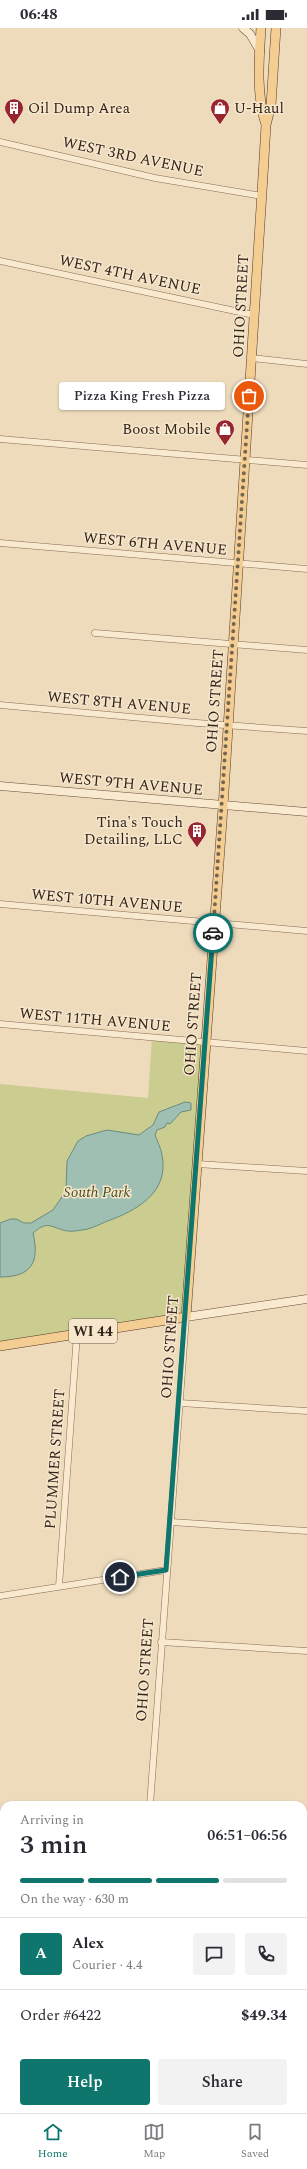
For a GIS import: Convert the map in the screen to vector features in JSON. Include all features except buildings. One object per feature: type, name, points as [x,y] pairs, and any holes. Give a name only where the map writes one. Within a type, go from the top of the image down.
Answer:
[{"type":"main road","points":[[243,28],[250,34],[260,51]]},
{"type":"main road","name":"OHIO STREET","points":[[261,28],[260,51],[262,110],[266,125]]},
{"type":"main road","name":"OHIO STREET","points":[[186,1317],[223,806],[266,125],[271,105],[276,28]]},
{"type":"main road","name":"WEST 9TH AVENUE","points":[[0,786],[307,812]]},
{"type":"main road","points":[[186,1317],[307,1299]]},
{"type":"main road","name":"WI 44","points":[[0,1346],[186,1317]]},
{"type":"street","name":"WEST 3RD AVENUE","points":[[0,142],[155,178],[262,196]]},
{"type":"street","name":"WEST 4TH AVENUE","points":[[0,261],[254,315]]},
{"type":"street","points":[[252,358],[307,364]]},
{"type":"street","points":[[0,439],[245,461],[307,465]]},
{"type":"street","name":"WEST 6TH AVENUE","points":[[0,543],[307,569]]},
{"type":"street","points":[[95,633],[307,650]]},
{"type":"street","name":"WEST 8TH AVENUE","points":[[0,705],[307,731]]},
{"type":"street","name":"WEST 10TH AVENUE","points":[[0,904],[307,931]]},
{"type":"street","name":"WEST 11TH AVENUE","points":[[0,1024],[307,1051]]},
{"type":"street","points":[[197,1164],[307,1171]]},
{"type":"street","name":"OHIO STREET","points":[[150,1801],[166,1570],[171,1522],[186,1317]]},
{"type":"street","name":"PLUMMER STREET","points":[[59,1586],[77,1334]]},
{"type":"street","points":[[180,1403],[307,1411]]},
{"type":"street","points":[[171,1522],[307,1531]]},
{"type":"street","points":[[0,1596],[166,1570]]},
{"type":"street","points":[[161,1642],[307,1651]]},
{"type":"green space","name":"South Park","points":[[152,1038],[206,1043],[186,1317],[0,1347],[0,1084],[148,1098]]},
{"type":"shaded area","points":[[185,1102],[191,1103],[191,1110],[181,1112],[170,1124],[167,1123],[165,1127],[157,1130],[155,1135],[160,1147],[163,1167],[157,1188],[151,1196],[143,1203],[123,1215],[90,1228],[65,1231],[51,1226],[45,1226],[38,1229],[33,1233],[35,1253],[31,1266],[26,1271],[19,1274],[0,1277],[0,1223],[11,1219],[16,1219],[24,1223],[31,1223],[53,1210],[66,1191],[67,1161],[78,1141],[86,1136],[107,1130],[139,1135],[153,1125],[159,1112]]},
{"type":"way so far","points":[[213,933],[249,396]]},
{"type":"place","name":"Oil Dump Area","points":[[14,125]]},
{"type":"place","name":"U-Haul","points":[[220,125]]},
{"type":"place","name":"Pizza King Fresh Pizza","points":[[249,396]]},
{"type":"place","name":"Boost Mobile","points":[[225,446]]},
{"type":"place","name":"Tina's Touch Detailing, LLC","points":[[197,848]]},
{"type":"route","points":[[120,1577],[166,1570],[171,1522],[213,933]]}]
